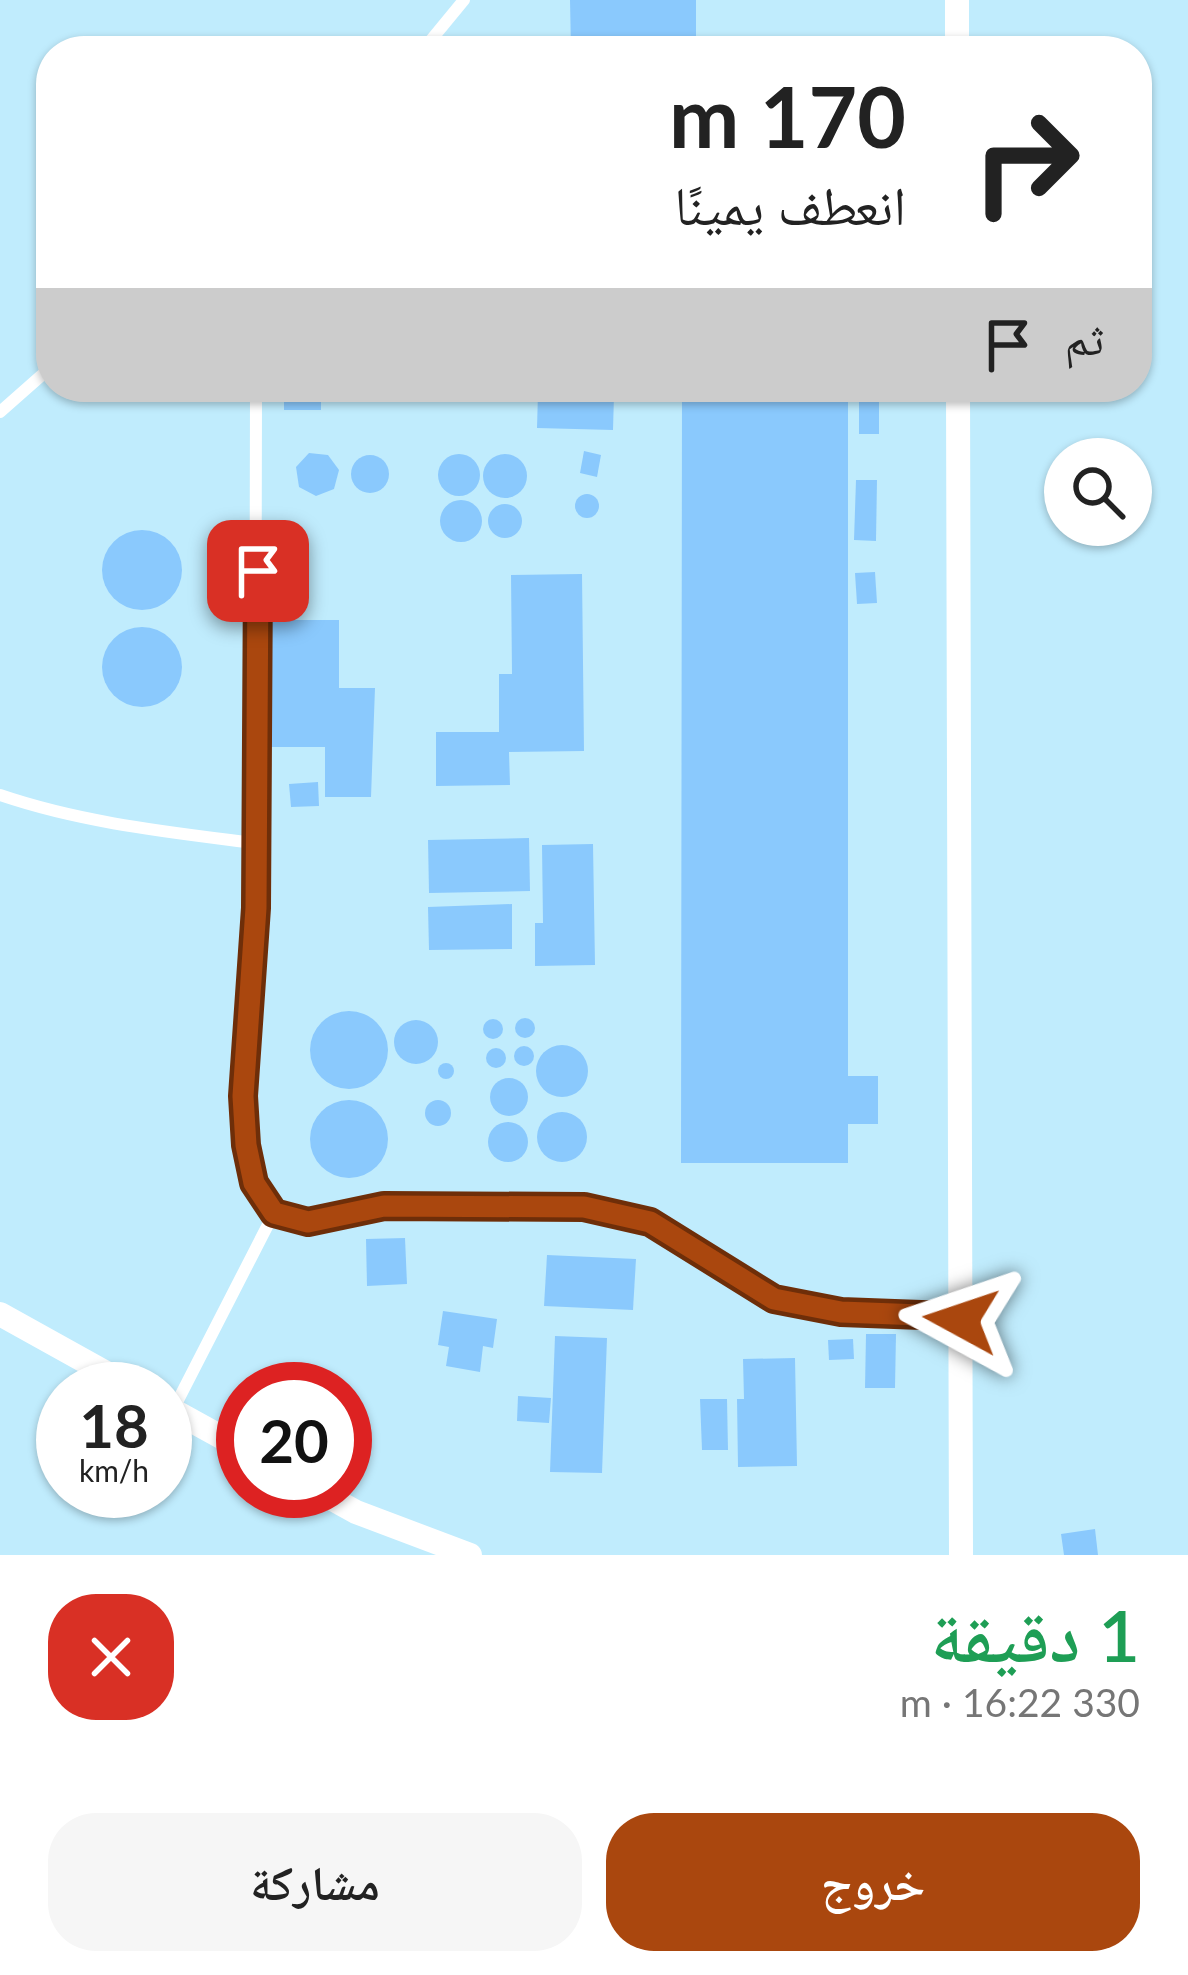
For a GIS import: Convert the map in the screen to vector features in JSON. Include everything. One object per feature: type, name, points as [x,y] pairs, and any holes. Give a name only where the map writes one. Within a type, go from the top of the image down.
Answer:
[{"type":"street","points":[[957,0],[957,36]]},
{"type":"street","points":[[958,402],[961,1555]]},
{"type":"street","points":[[0,1314],[86,1362]]},
{"type":"street","points":[[372,1518],[470,1555]]},
{"type":"lane","points":[[434,36],[464,0]]},
{"type":"lane","points":[[0,412],[36,380]]},
{"type":"lane","points":[[256,402],[253,976],[243,1096],[254,1183],[274,1213],[308,1222],[384,1206],[584,1207],[650,1222],[774,1299],[841,1312],[961,1320]]},
{"type":"lane","points":[[0,795],[127,826],[254,843]]},
{"type":"lane","points":[[192,1365],[274,1213]]},
{"type":"building","points":[[570,0],[696,0],[696,36],[571,36]]},
{"type":"building","points":[[284,402],[321,402],[321,410],[284,410]]},
{"type":"building","points":[[538,402],[614,402],[613,430],[537,428]]},
{"type":"building","points":[[682,402],[848,402],[848,1076],[878,1076],[878,1124],[848,1124],[848,1163],[681,1163]]},
{"type":"building","points":[[859,402],[879,402],[879,434],[859,434]]},
{"type":"building","points":[[584,451],[601,455],[597,477],[580,473]]},
{"type":"building","points":[[309,453],[328,455],[339,470],[334,489],[316,496],[299,487],[296,467]]},
{"type":"building","points":[[459,454],[474,460],[480,475],[474,490],[459,496],[444,490],[438,475],[444,460]]},
{"type":"building","points":[[505,454],[521,460],[527,476],[521,492],[505,498],[489,492],[483,476],[489,460]]},
{"type":"building","points":[[370,455],[384,460],[389,474],[384,488],[370,493],[356,488],[351,474],[356,460]]},
{"type":"building","points":[[856,480],[877,480],[876,541],[854,540]]},
{"type":"building","points":[[587,494],[599,506],[587,518],[575,506]]},
{"type":"building","points":[[461,500],[476,506],[482,521],[476,536],[461,542],[446,536],[440,521],[446,506]]},
{"type":"building","points":[[505,504],[517,509],[522,521],[517,533],[505,538],[493,533],[488,521],[493,509]]},
{"type":"building","points":[[142,530],[170,542],[182,570],[170,598],[142,610],[114,598],[102,570],[114,542]]},
{"type":"building","points":[[875,572],[877,603],[857,604],[855,573]]},
{"type":"building","points":[[582,574],[584,751],[509,752],[510,785],[436,786],[436,732],[499,732],[499,674],[512,674],[511,575]]},
{"type":"building","points":[[264,620],[339,620],[339,688],[375,688],[371,797],[325,797],[325,747],[265,747]]},
{"type":"building","points":[[142,627],[170,639],[182,667],[170,695],[142,707],[114,695],[102,667],[114,639]]},
{"type":"building","points":[[318,782],[319,806],[291,807],[289,784]]},
{"type":"building","points":[[529,838],[530,891],[429,893],[428,840]]},
{"type":"building","points":[[593,844],[595,965],[535,966],[535,923],[543,923],[542,845]]},
{"type":"building","points":[[512,904],[512,949],[429,950],[428,907]]},
{"type":"building","points":[[349,1011],[376,1023],[388,1050],[376,1077],[349,1089],[322,1077],[310,1050],[322,1023]]},
{"type":"building","points":[[525,1018],[535,1028],[525,1038],[515,1028]]},
{"type":"building","points":[[493,1019],[503,1029],[493,1039],[483,1029]]},
{"type":"building","points":[[416,1020],[432,1026],[438,1042],[432,1058],[416,1064],[400,1058],[394,1042],[400,1026]]},
{"type":"building","points":[[562,1045],[581,1052],[588,1071],[581,1090],[562,1097],[543,1090],[536,1071],[543,1052]]},
{"type":"building","points":[[524,1046],[534,1056],[524,1066],[514,1056]]},
{"type":"building","points":[[496,1048],[506,1058],[496,1068],[486,1058]]},
{"type":"building","points":[[446,1063],[454,1071],[446,1079],[438,1071]]},
{"type":"building","points":[[509,1078],[522,1084],[528,1097],[522,1110],[509,1116],[496,1110],[490,1097],[496,1084]]},
{"type":"building","points":[[349,1100],[377,1111],[388,1139],[377,1167],[349,1178],[321,1167],[310,1139],[321,1111]]},
{"type":"building","points":[[438,1100],[451,1113],[438,1126],[425,1113]]},
{"type":"building","points":[[562,1112],[580,1119],[587,1137],[580,1155],[562,1162],[544,1155],[537,1137],[544,1119]]},
{"type":"building","points":[[508,1122],[522,1128],[528,1142],[522,1156],[508,1162],[494,1156],[488,1142],[494,1128]]},
{"type":"building","points":[[405,1238],[407,1284],[367,1286],[366,1239]]},
{"type":"building","points":[[547,1255],[636,1259],[633,1310],[544,1306]]},
{"type":"building","points":[[443,1311],[497,1319],[493,1348],[483,1346],[480,1372],[446,1366],[449,1347],[438,1345]]},
{"type":"building","points":[[866,1334],[896,1334],[895,1388],[865,1388]]},
{"type":"building","points":[[555,1336],[607,1338],[602,1473],[550,1472]]},
{"type":"building","points":[[853,1339],[854,1359],[829,1360],[828,1340]]},
{"type":"building","points":[[795,1358],[797,1466],[738,1467],[737,1399],[744,1399],[743,1359]]},
{"type":"building","points":[[518,1396],[551,1398],[549,1423],[517,1421]]},
{"type":"building","points":[[700,1399],[727,1399],[728,1450],[702,1450]]},
{"type":"building","points":[[1095,1529],[1098,1555],[1064,1555],[1061,1534]]},
{"type":"route","points":[[258,571],[256,908],[243,1096],[254,1183],[274,1213],[308,1222],[384,1206],[584,1207],[650,1222],[774,1299],[841,1312],[927,1314],[961,1320]]}]
